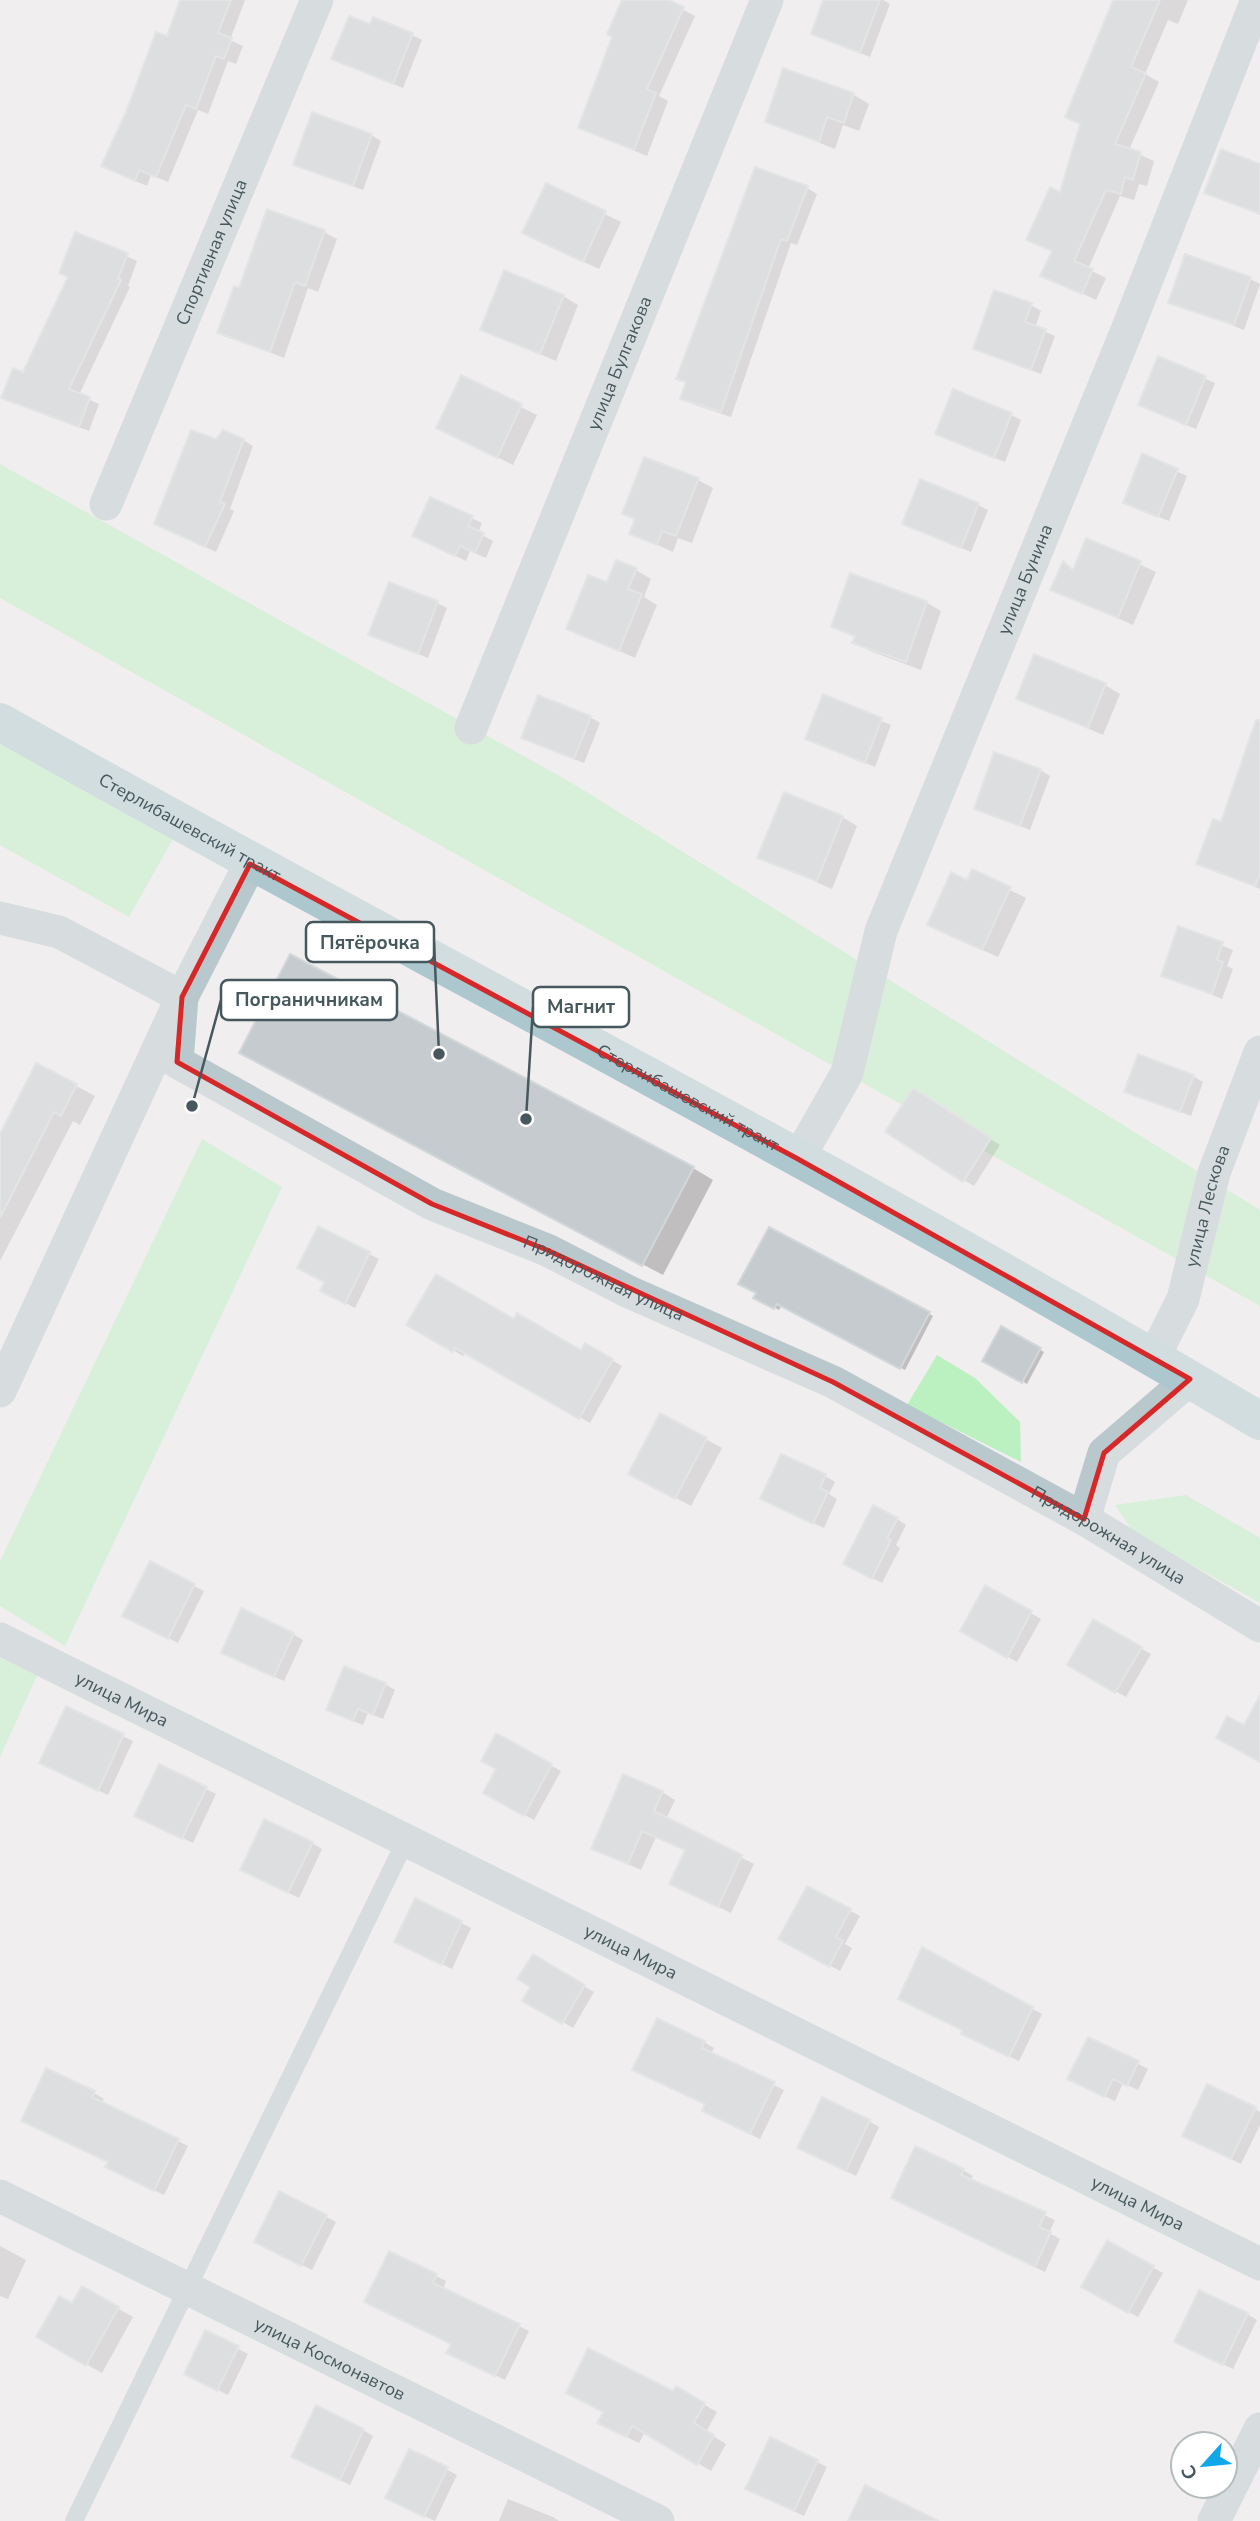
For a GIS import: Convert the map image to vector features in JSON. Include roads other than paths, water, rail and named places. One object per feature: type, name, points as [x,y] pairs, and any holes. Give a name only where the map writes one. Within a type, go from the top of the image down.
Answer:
[{"type":"main road","name":"Стерлибашевский тракт","points":[[0,722],[250,864],[798,1158],[1260,1421]]},
{"type":"street","name":"Спортивная улица","points":[[107,504],[317,0]]},
{"type":"street","name":"улица Булгакова","points":[[471,728],[767,0]]},
{"type":"street","name":"улица Бунина","points":[[798,1158],[847,1073],[881,931],[1127,330],[1257,0]]},
{"type":"street","points":[[0,1391],[182,996],[250,864]]},
{"type":"street","points":[[0,918],[59,932],[182,996]]},
{"type":"street","name":"Придорожная улица","points":[[182,996],[177,1062],[432,1204],[547,1250],[629,1292],[833,1382],[1084,1519],[1260,1626]]},
{"type":"street","name":"улица Лескова","points":[[1153,1359],[1183,1299],[1214,1173],[1260,1052]]},
{"type":"street","points":[[1084,1519],[1104,1453],[1190,1379]]},
{"type":"street","name":"улица Мира","points":[[0,1639],[1260,2264]]},
{"type":"street","name":"улица Космонавтов","points":[[0,2196],[657,2521]]},
{"type":"street","points":[[1214,2521],[1260,2429]]},
{"type":"lane","points":[[74,2521],[405,1840]]},
{"type":"place","name":"Пятёрочка","points":[[439,1054]]},
{"type":"place","name":"Пограничникам","points":[[192,1106]]},
{"type":"place","name":"Магнит","points":[[526,1119]]}]
